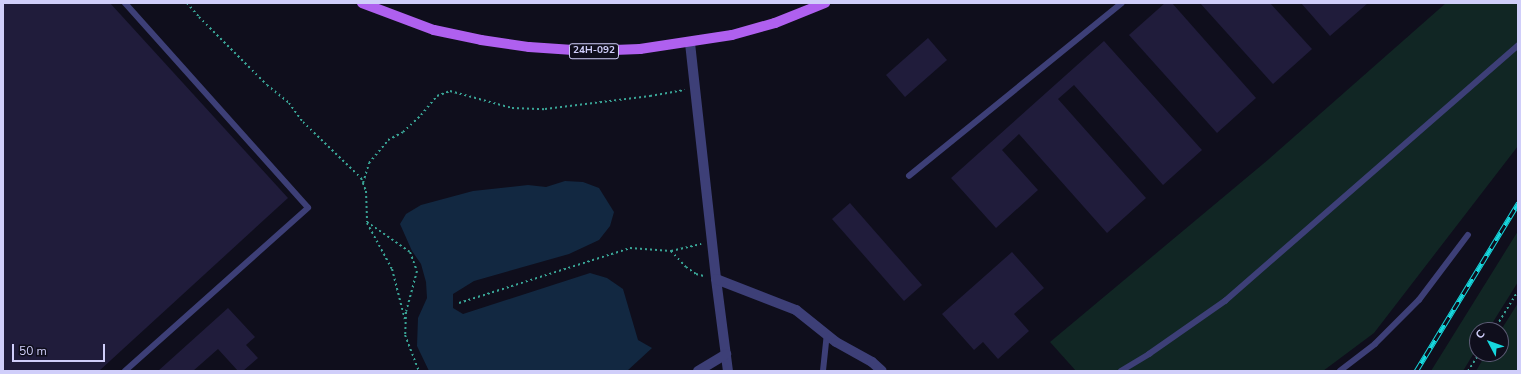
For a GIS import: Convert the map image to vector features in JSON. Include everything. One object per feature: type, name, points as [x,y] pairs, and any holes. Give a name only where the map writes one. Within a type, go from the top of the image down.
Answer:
[{"type":"main road","name":"24Н-092","points":[[362,3],[434,30],[529,47],[595,51],[640,49],[690,43],[732,35],[754,29],[826,3]]},
{"type":"street","points":[[690,43],[711,240],[728,371]]},
{"type":"street","points":[[716,279],[796,310],[826,335],[872,362],[882,371]]},
{"type":"street","points":[[698,371],[726,354]]},
{"type":"lane","points":[[124,371],[308,208],[125,3]]},
{"type":"lane","points":[[909,176],[1122,3]]},
{"type":"lane","points":[[1121,371],[1150,354],[1225,301],[1518,45]]},
{"type":"lane","points":[[1340,371],[1375,344],[1419,300],[1468,235]]},
{"type":"lane","points":[[823,371],[826,335]]},
{"type":"path","points":[[187,3],[198,17],[261,80],[289,103],[303,122],[361,178],[366,191],[367,222],[392,269],[406,324]]},
{"type":"path","points":[[363,184],[369,163],[388,140],[403,132],[438,96],[450,91],[512,108],[545,108],[650,96],[688,89],[695,85]]},
{"type":"path","points":[[367,222],[410,252],[417,271],[406,312],[405,335],[419,371]]},
{"type":"path","points":[[459,303],[630,248],[671,251],[711,240]]},
{"type":"path","points":[[671,251],[686,267],[696,274],[716,279]]},
{"type":"path","points":[[1499,322],[1518,291]]},
{"type":"path","points":[[1468,371],[1474,362]]},
{"type":"green space","points":[[1446,3],[1518,3],[1518,146],[1374,333],[1323,371],[1076,371],[1050,342],[1269,159]]},
{"type":"green space","points":[[1518,231],[1518,282],[1493,322],[1469,322],[1469,361],[1463,371],[1431,371]]},
{"type":"green space","points":[[1518,303],[1518,371],[1476,371],[1481,362],[1509,362],[1509,322],[1506,322]]},
{"type":"water","points":[[565,181],[583,182],[599,188],[614,212],[610,226],[599,240],[569,254],[474,281],[453,294],[453,308],[463,314],[590,273],[607,278],[623,289],[638,340],[652,348],[627,371],[429,371],[417,346],[418,318],[427,298],[426,282],[421,264],[412,251],[400,224],[406,214],[421,205],[473,191],[528,185],[546,187]]},
{"type":"building","points":[[3,3],[110,3],[288,198],[99,371],[3,371]]},
{"type":"building","points":[[1165,3],[1172,3],[1256,98],[1217,133],[1129,35]]},
{"type":"building","points":[[1200,3],[1270,3],[1312,49],[1273,84]]},
{"type":"building","points":[[1301,3],[1368,3],[1330,36]]},
{"type":"building","points":[[928,38],[947,60],[905,97],[886,75]]},
{"type":"building","points":[[1104,41],[1202,150],[1163,185],[1074,85],[1058,99],[1146,198],[1107,233],[1019,134],[1002,150],[1038,190],[996,228],[951,178]]},
{"type":"building","points":[[850,203],[922,285],[904,301],[832,219]]},
{"type":"building","points":[[1012,252],[1044,288],[1014,314],[1029,331],[998,359],[983,342],[974,350],[942,314]]},
{"type":"building","points":[[228,308],[255,337],[246,345],[258,358],[243,371],[238,371],[218,349],[193,371],[158,371]]},
{"type":"railway","points":[[1416,371],[1518,203]]}]
